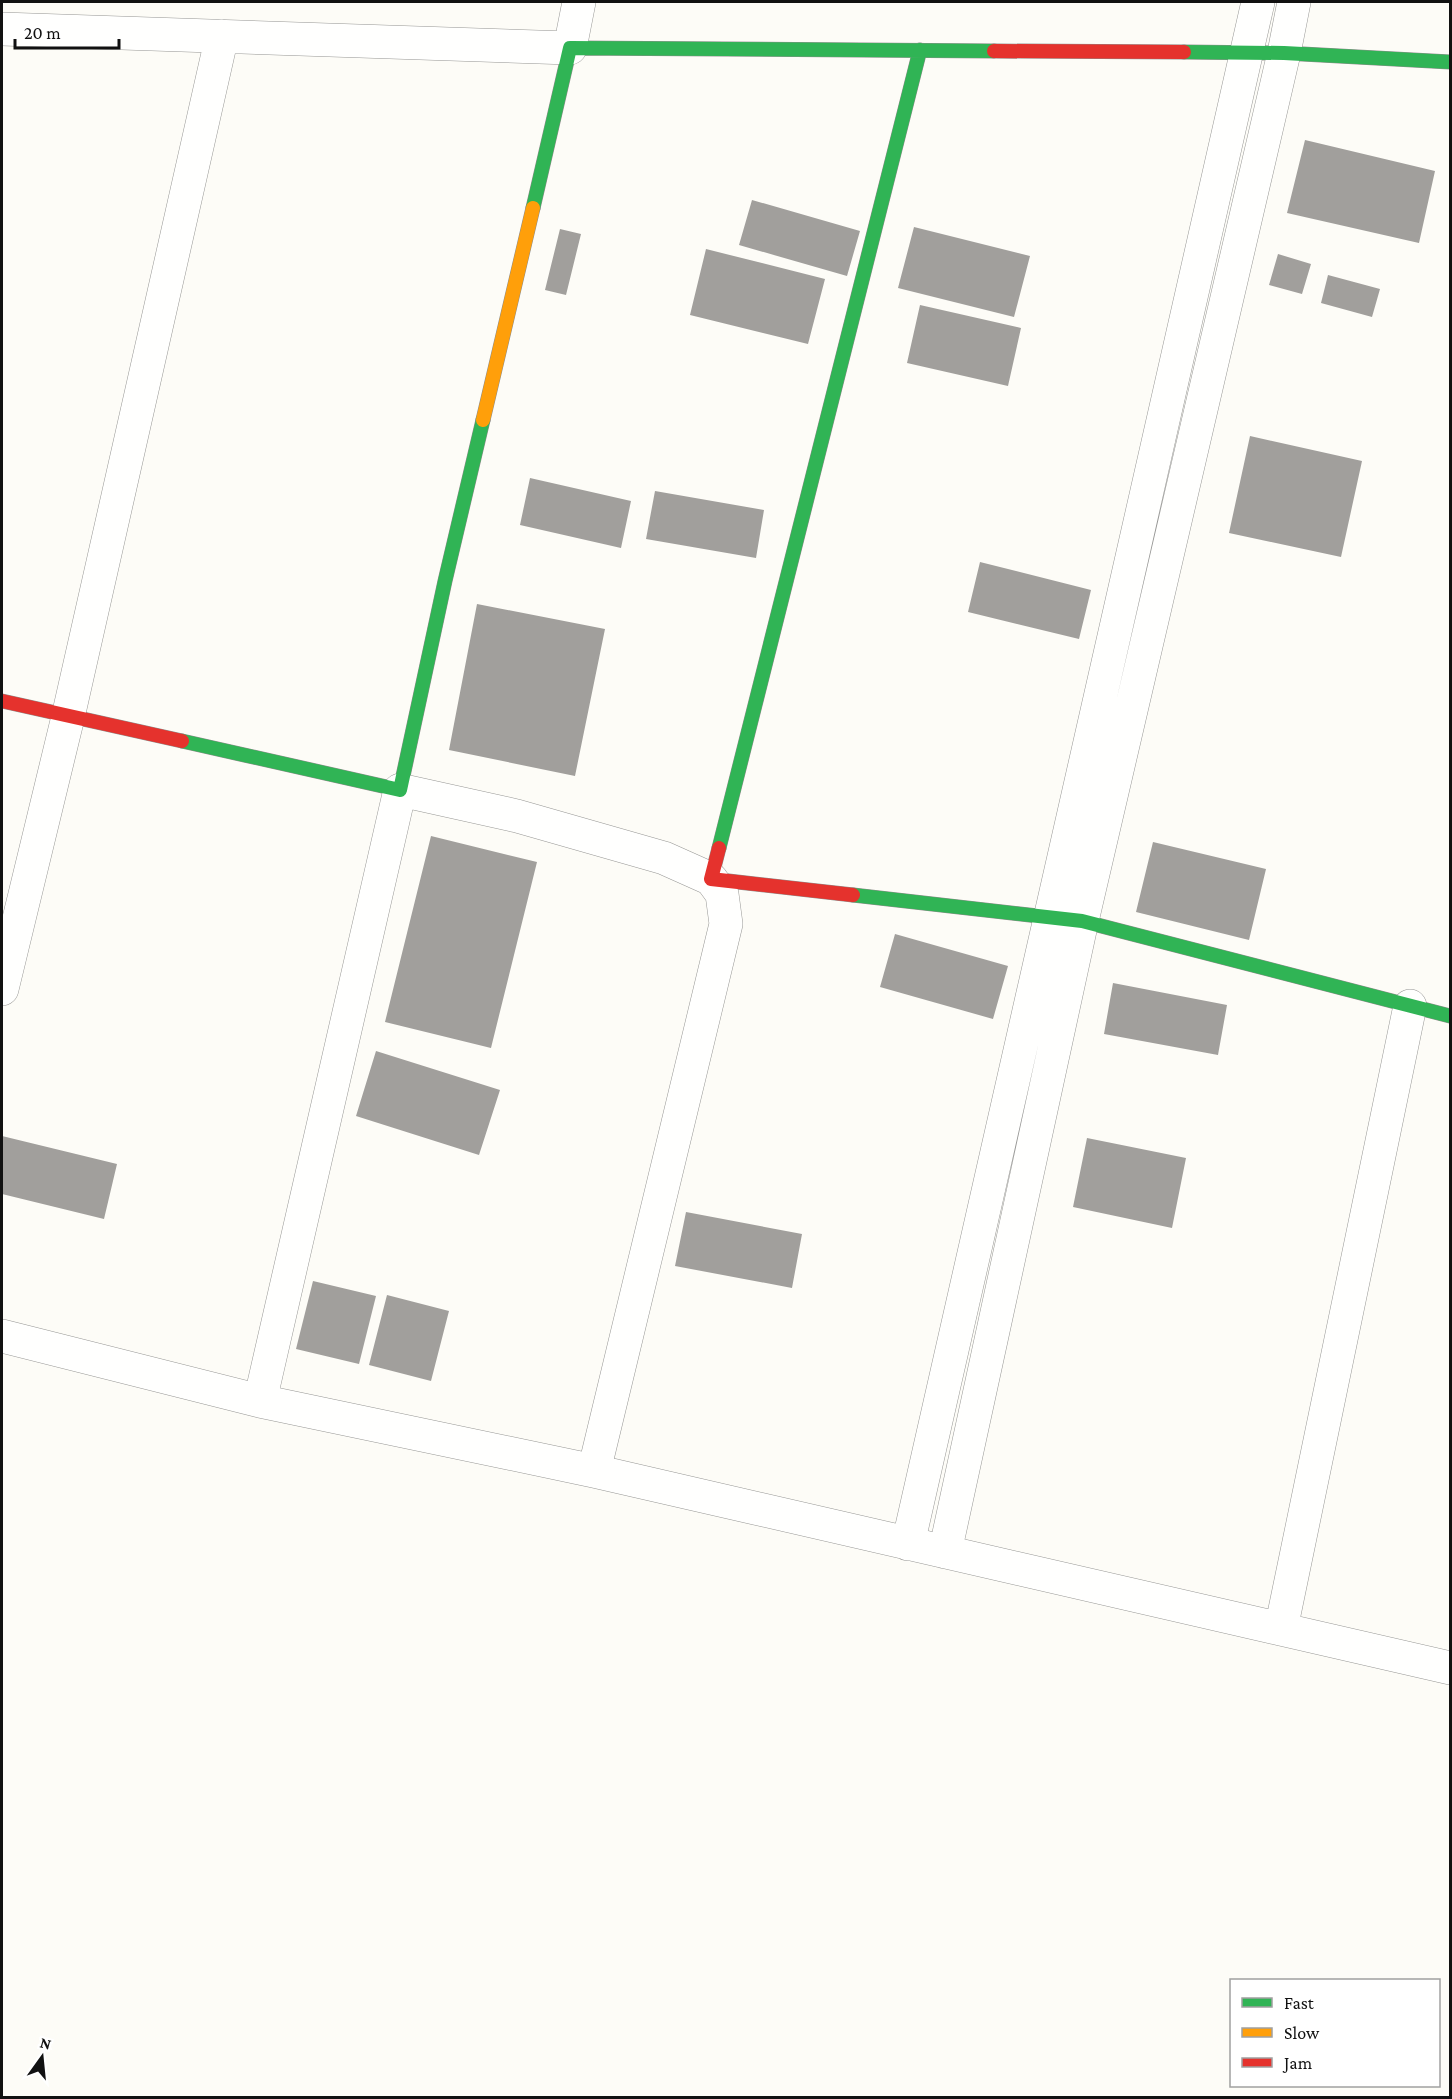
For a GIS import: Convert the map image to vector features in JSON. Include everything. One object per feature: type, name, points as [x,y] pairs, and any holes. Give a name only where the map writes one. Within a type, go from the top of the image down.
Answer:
[{"type":"street","points":[[260,1401],[400,790],[445,581],[579,2]]},
{"type":"street","points":[[945,1552],[1066,919],[1258,2]]},
{"type":"street","points":[[908,1544],[1284,53],[1294,2]]},
{"type":"street","points":[[2,29],[570,48],[1248,52],[1450,62]]},
{"type":"street","points":[[2,989],[68,717],[222,36]]},
{"type":"street","points":[[711,879],[920,50]]},
{"type":"street","points":[[2,701],[517,816],[664,858],[711,879],[1066,919],[1450,1017]]},
{"type":"street","points":[[594,1471],[726,924],[722,894],[711,879]]},
{"type":"street","points":[[1281,1629],[1410,1006]]},
{"type":"street","points":[[2,1336],[260,1401],[594,1471],[1450,1668]]},
{"type":"building","points":[[1305,140],[1435,171],[1419,243],[1287,213]]},
{"type":"building","points":[[752,200],[860,231],[847,276],[739,245]]},
{"type":"building","points":[[914,227],[1030,256],[1014,317],[898,288]]},
{"type":"building","points":[[560,229],[581,234],[566,295],[545,290]]},
{"type":"building","points":[[706,249],[825,279],[808,344],[690,315]]},
{"type":"building","points":[[1278,254],[1311,264],[1302,294],[1269,285]]},
{"type":"building","points":[[1328,275],[1380,289],[1372,317],[1321,303]]},
{"type":"building","points":[[920,305],[1021,328],[1008,386],[907,363]]},
{"type":"building","points":[[1250,436],[1362,461],[1341,557],[1229,533]]},
{"type":"building","points":[[530,478],[631,501],[621,548],[520,525]]},
{"type":"building","points":[[655,491],[764,510],[756,558],[646,539]]},
{"type":"building","points":[[980,562],[1091,590],[1079,639],[968,612]]},
{"type":"building","points":[[477,604],[605,629],[575,776],[449,750]]},
{"type":"building","points":[[431,836],[537,862],[491,1048],[385,1022]]},
{"type":"building","points":[[1153,842],[1266,869],[1249,940],[1136,912]]},
{"type":"building","points":[[895,934],[1008,966],[993,1019],[880,987]]},
{"type":"building","points":[[1113,983],[1227,1005],[1218,1055],[1104,1034]]},
{"type":"building","points":[[376,1051],[500,1090],[479,1155],[356,1116]]},
{"type":"building","points":[[2,1136],[117,1164],[104,1219],[2,1194]]},
{"type":"building","points":[[1087,1138],[1186,1158],[1172,1228],[1073,1207]]},
{"type":"building","points":[[686,1212],[802,1234],[792,1288],[675,1266]]},
{"type":"building","points":[[313,1281],[376,1296],[359,1364],[296,1349]]},
{"type":"building","points":[[387,1295],[449,1311],[431,1381],[369,1365]]},
{"type":"traffic: fast","points":[[533,208],[570,48],[994,51]]},
{"type":"traffic: fast","points":[[719,848],[920,50]]},
{"type":"traffic: fast","points":[[1184,52],[1284,53],[1450,62]]},
{"type":"traffic: fast","points":[[182,741],[400,790],[445,581],[483,420]]},
{"type":"traffic: fast","points":[[853,895],[1082,921],[1450,1016]]},
{"type":"traffic: slow","points":[[483,420],[533,208]]},
{"type":"traffic: jam","points":[[994,51],[1184,52]]},
{"type":"traffic: jam","points":[[2,701],[182,741]]},
{"type":"traffic: jam","points":[[719,848],[711,879],[853,895]]}]
